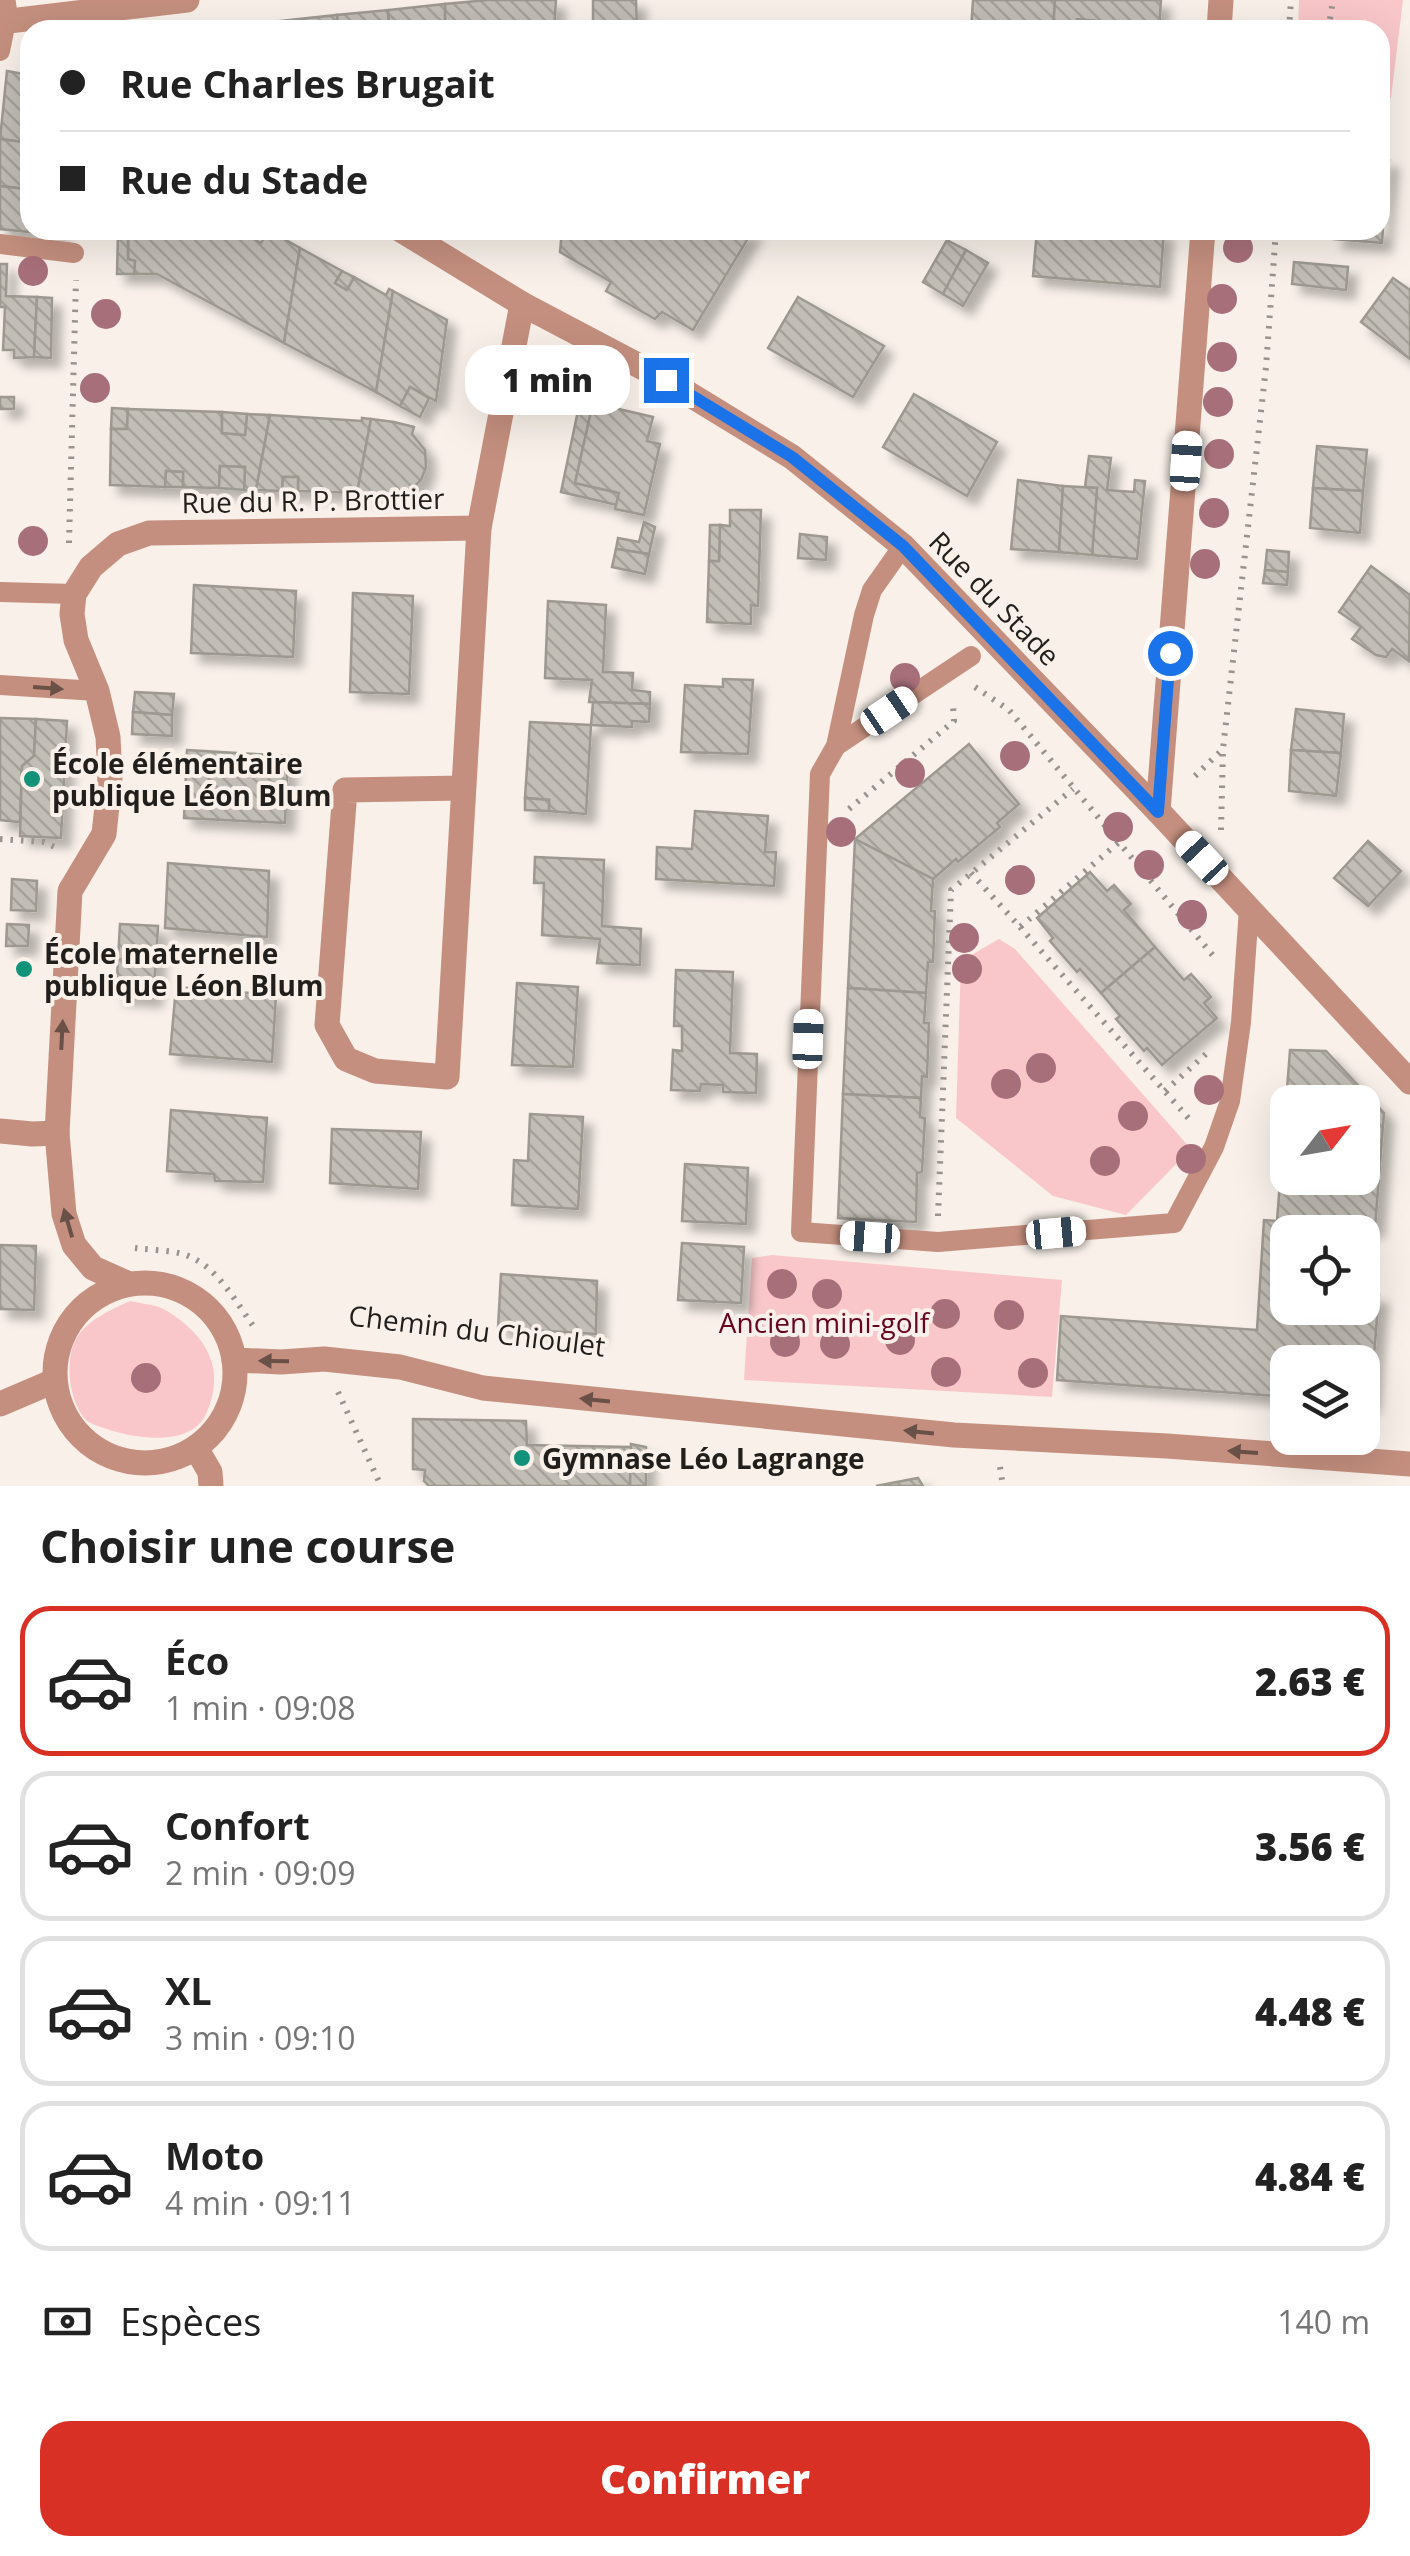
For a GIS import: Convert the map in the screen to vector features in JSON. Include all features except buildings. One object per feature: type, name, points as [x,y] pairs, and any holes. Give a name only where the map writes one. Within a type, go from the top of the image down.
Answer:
[{"type":"street","points":[[87,20],[187,0]]},
{"type":"street","points":[[3,14],[71,20]]},
{"type":"street","name":"Rue du Stade","points":[[417,240],[522,304],[666,380],[792,457],[903,546],[1410,1082]]},
{"type":"street","points":[[1158,812],[1203,240]]},
{"type":"street","points":[[463,788],[345,790],[327,1026],[346,1059],[374,1072],[447,1078],[479,528],[522,304]]},
{"type":"street","name":"Rue du R. P. Brottier","points":[[74,594],[91,566],[118,544],[149,533],[479,528]]},
{"type":"street","points":[[74,594],[76,640],[97,691],[108,737],[110,778],[104,834],[70,891],[57,1133],[64,1214],[74,1245],[92,1268],[129,1284]]},
{"type":"street","points":[[0,1130],[57,1133]]},
{"type":"street","points":[[129,1284],[156,1284],[182,1291],[204,1306],[223,1330],[234,1360],[234,1385],[228,1409],[215,1431],[196,1448],[161,1463],[124,1462],[90,1446],[65,1416],[54,1381],[56,1354],[65,1329],[82,1308],[104,1292],[129,1284]]},
{"type":"street","name":"Chemin du Chioulet","points":[[234,1360],[280,1362],[324,1358],[400,1366],[482,1388],[954,1435],[1410,1464]]},
{"type":"street","points":[[0,1404],[54,1381]]},
{"type":"street","points":[[196,1448],[210,1472],[211,1486]]},
{"type":"lane","points":[[0,51],[3,14]]},
{"type":"lane","points":[[0,244],[74,253]]},
{"type":"lane","points":[[903,546],[872,590],[836,746],[820,774],[801,1232],[938,1242],[1174,1224],[1214,1147],[1230,1101],[1249,909]]},
{"type":"lane","points":[[0,592],[74,594]]},
{"type":"lane","points":[[836,746],[970,656]]},
{"type":"lane","points":[[0,684],[97,691]]},
{"type":"path","points":[[1330,18],[1333,0]]},
{"type":"path","points":[[1220,829],[1223,749],[1266,367],[1275,240]]},
{"type":"path","points":[[69,547],[74,253]]},
{"type":"path","points":[[950,670],[1009,710],[1243,988]]},
{"type":"path","points":[[842,814],[954,721],[950,670]]},
{"type":"path","points":[[938,1242],[952,890],[1073,788]]},
{"type":"path","points":[[0,839],[44,842],[86,863]]},
{"type":"path","points":[[1020,927],[1118,843]]},
{"type":"path","points":[[971,873],[1214,1147]]},
{"type":"path","points":[[134,1248],[184,1255],[206,1266],[257,1332]]},
{"type":"path","points":[[324,1358],[381,1486]]},
{"type":"path","points":[[1000,1466],[1004,1486]]},
{"type":"green space","points":[[1299,0],[1403,0],[1391,98],[1390,20],[1298,20]]},
{"type":"green space","points":[[999,939],[1015,949],[1191,1149],[1126,1215],[1053,1196],[956,1118],[961,961]]},
{"type":"green space","name":"Ancien mini-golf","points":[[772,1255],[1062,1280],[1052,1397],[744,1380],[752,1258]]},
{"type":"green space","points":[[130,1301],[154,1306],[181,1320],[209,1355],[214,1382],[212,1398],[198,1425],[187,1432],[158,1438],[113,1431],[87,1421],[76,1405],[70,1368],[75,1342],[90,1323]]},
{"type":"place","name":"École élémentaire publique Léon Blum","points":[[32,779]]},
{"type":"place","name":"École maternelle publique Léon Blum","points":[[24,969]]},
{"type":"place","name":"Gymnase Léo Lagrange","points":[[522,1458]]},
{"type":"route","points":[[666,380],[792,457],[903,546],[1158,812],[1170,653]]}]
